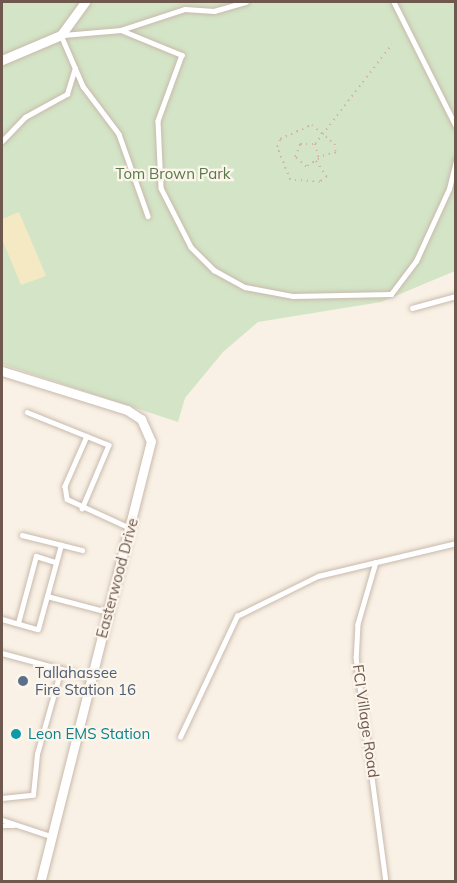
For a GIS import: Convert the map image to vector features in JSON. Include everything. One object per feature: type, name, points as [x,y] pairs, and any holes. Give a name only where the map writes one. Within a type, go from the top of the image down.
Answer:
[{"type":"street","points":[[2,60],[61,34],[85,2]]},
{"type":"street","name":"Easterwood Drive","points":[[2,371],[141,419],[150,450],[48,835],[40,882]]},
{"type":"lane","points":[[61,34],[76,38],[121,30],[185,9],[214,11],[246,2]]},
{"type":"lane","points":[[393,2],[456,126]]},
{"type":"lane","points":[[121,30],[182,55],[158,122],[160,188],[190,247],[214,270],[245,287],[293,296],[391,294],[416,261],[449,189],[456,160]]},
{"type":"lane","points":[[61,34],[75,68],[119,134],[148,216]]},
{"type":"lane","points":[[2,141],[25,117],[67,94],[75,68]]},
{"type":"lane","points":[[412,308],[456,296]]},
{"type":"lane","points":[[27,412],[109,445],[82,509]]},
{"type":"lane","points":[[87,436],[65,486],[67,499],[82,509],[130,528]]},
{"type":"lane","points":[[22,535],[82,550]]},
{"type":"lane","points":[[180,737],[237,616],[308,580],[456,543]]},
{"type":"lane","points":[[2,619],[39,629],[61,545]]},
{"type":"lane","points":[[18,623],[36,555],[56,562]]},
{"type":"lane","name":"FCI Village Road","points":[[376,562],[359,621],[356,657],[386,882]]},
{"type":"lane","points":[[47,596],[108,612]]},
{"type":"lane","points":[[2,653],[91,677]]},
{"type":"lane","points":[[2,798],[33,795],[37,754],[61,669]]},
{"type":"lane","points":[[2,820],[14,826],[48,835]]},
{"type":"lane","points":[[2,826],[14,826]]},
{"type":"path","points":[[315,144],[393,44]]},
{"type":"path","points":[[316,161],[327,177],[320,182],[290,180],[277,147],[305,124],[335,144],[336,153],[318,157]]},
{"type":"path","points":[[300,144],[315,144],[318,157],[306,167],[296,157],[300,144]]},
{"type":"green space","name":"Tom Brown Park","points":[[2,2],[455,2],[455,271],[381,302],[258,322],[223,352],[185,398],[178,422],[2,364]]},
{"type":"sand","points":[[19,212],[46,276],[21,285],[2,239],[2,219]]},
{"type":"place","name":"Tallahassee Fire Station 16","points":[[23,681]]},
{"type":"place","name":"Leon EMS Station","points":[[16,734]]}]
